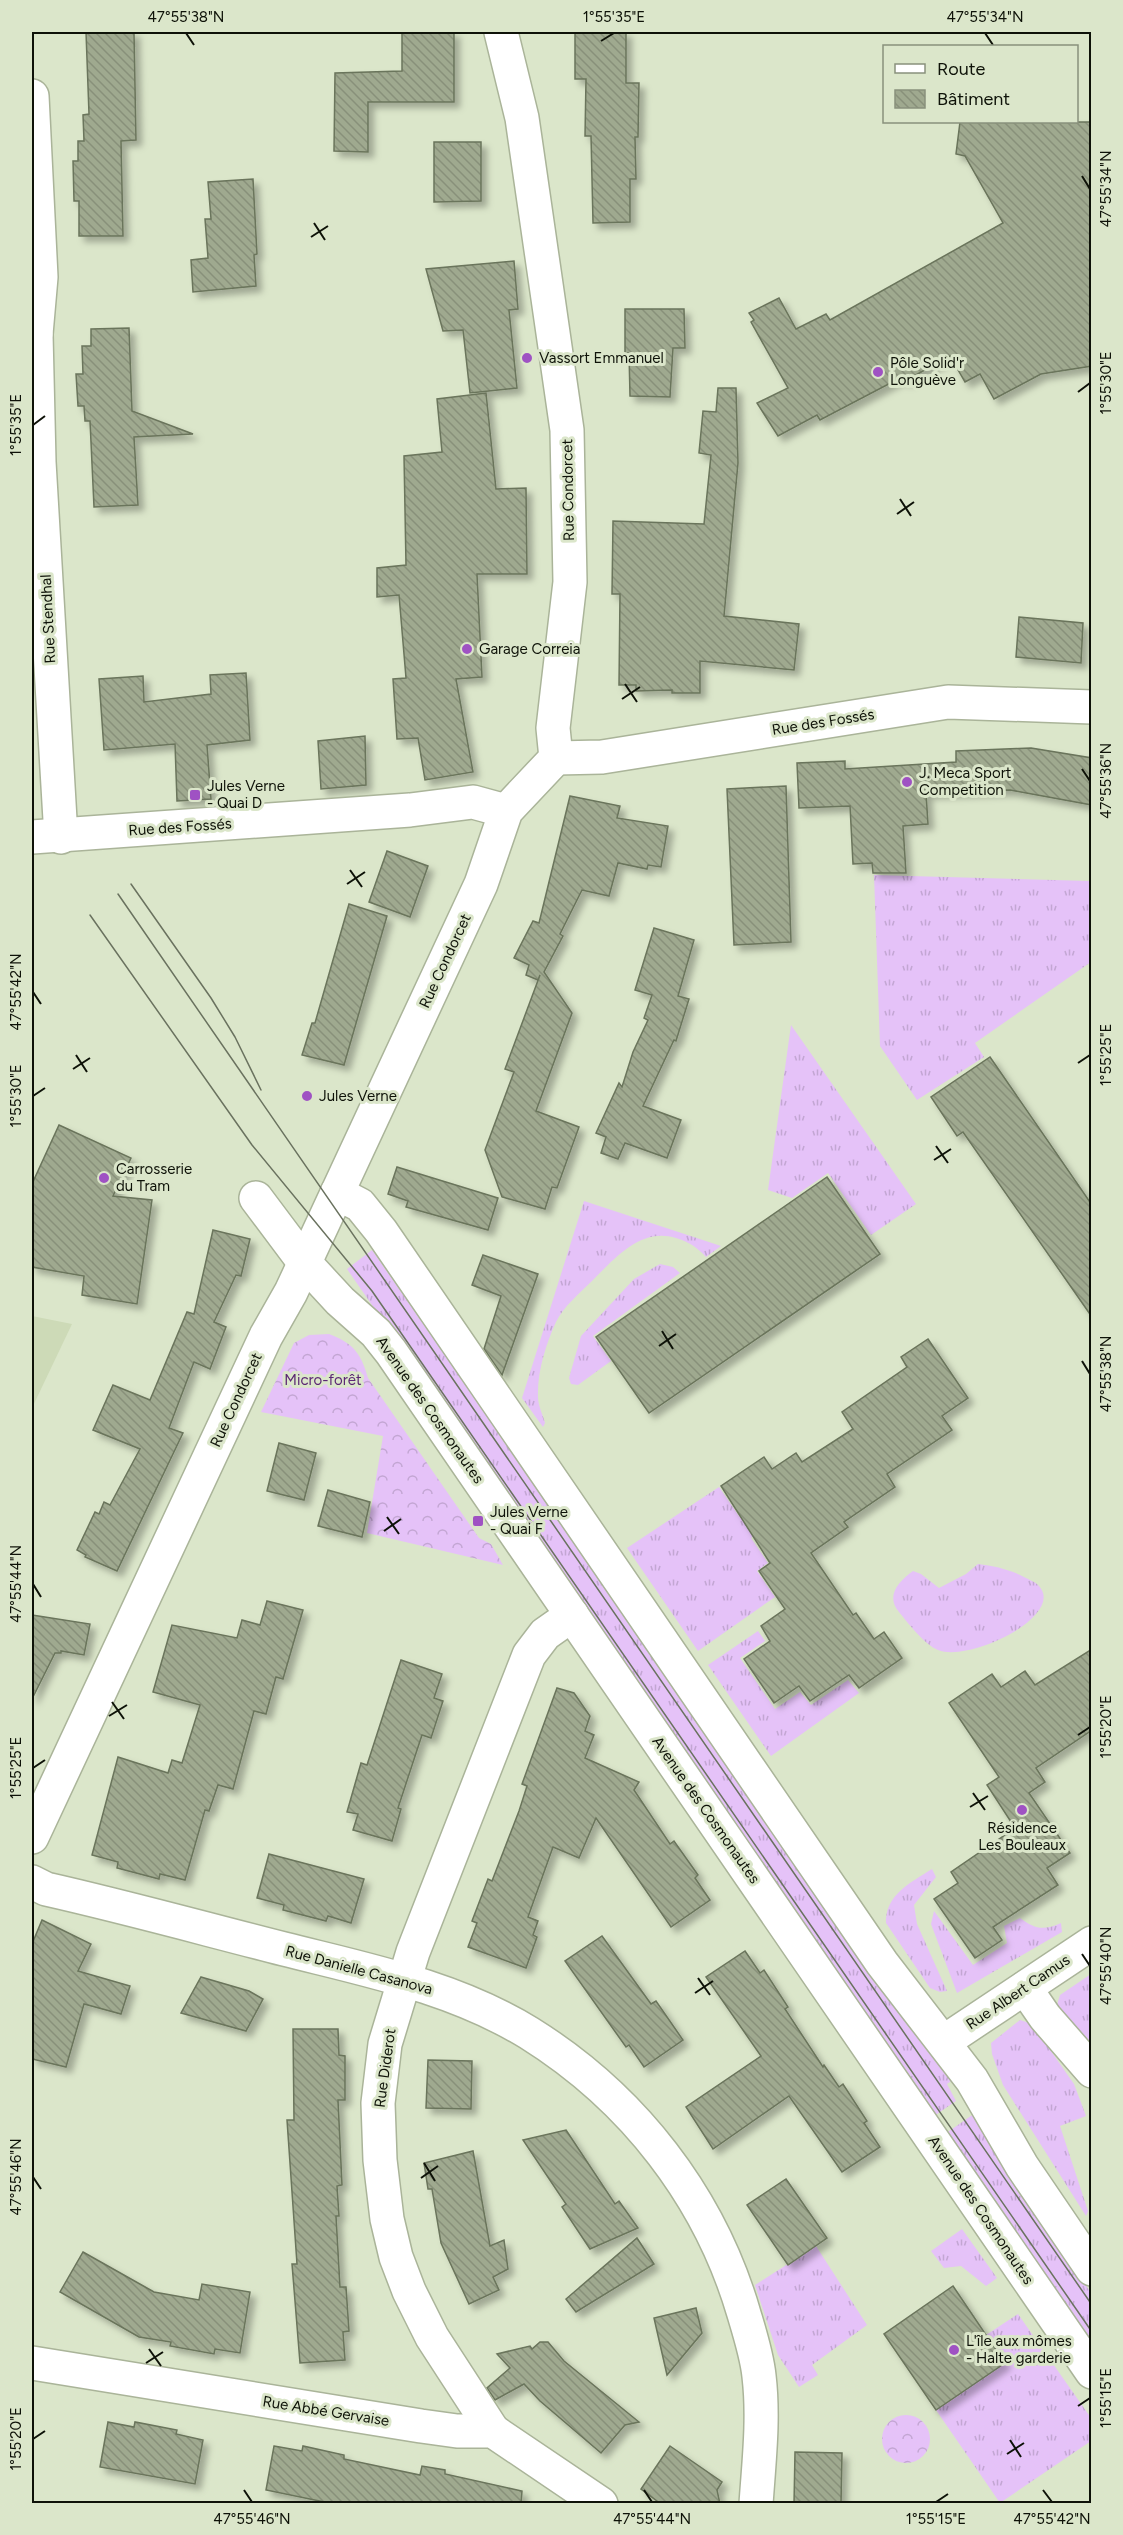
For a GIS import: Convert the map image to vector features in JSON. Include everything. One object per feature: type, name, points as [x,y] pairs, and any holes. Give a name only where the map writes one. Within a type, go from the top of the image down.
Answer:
[{"type":"street","name":"Rue Condorcet","points":[[32,1837],[266,1336],[291,1292],[481,884],[506,811],[556,758],[553,728],[570,582],[567,430],[522,118],[501,32]]},
{"type":"street","name":"Rue Stendhal","points":[[32,96],[41,277],[34,334],[35,463],[46,837]]},
{"type":"street","name":"Rue des Fossés","points":[[556,758],[614,755],[948,702],[1092,707]]},
{"type":"street","name":"Rue des Fossés","points":[[46,837],[410,810],[473,802],[506,811]]},
{"type":"street","points":[[337,1192],[360,1205],[381,1231],[882,1963],[913,2005],[945,2041],[981,2093],[1022,2166],[1092,2269]]},
{"type":"street","name":"Avenue des Cosmonautes","points":[[256,1198],[288,1244],[340,1301],[376,1333],[391,1352],[1092,2372]]},
{"type":"street","name":"Rue Diderot","points":[[493,2431],[432,2337],[409,2291],[396,2257],[387,2219],[380,2160],[378,2103],[385,2044],[412,1952],[529,1655],[545,1634],[572,1615]]},
{"type":"street","name":"Rue Danielle Casanova","points":[[32,1882],[46,1889],[405,1979],[446,1994],[518,2028],[576,2067],[640,2126],[674,2168],[713,2231],[738,2292],[759,2375],[761,2436],[756,2504]]},
{"type":"street","name":"Rue Albert Camus","points":[[945,2041],[1092,1943]]},
{"type":"street","points":[[1025,1988],[1045,2018],[1092,2072]]},
{"type":"street","name":"Rue Abbé Gervaise","points":[[32,2363],[457,2431],[493,2431]]},
{"type":"street","points":[[493,2431],[601,2504]]},
{"type":"shaded area","points":[[32,1316],[72,1324],[32,1408]]},
{"type":"green space","points":[[874,875],[1091,881],[1091,962],[975,1043],[984,1057],[917,1100],[880,1046]]},
{"type":"green space","points":[[791,1025],[916,1204],[871,1235],[828,1173],[792,1198],[768,1190]]},
{"type":"green space","points":[[584,1201],[721,1246],[706,1257],[685,1241],[663,1236],[651,1237],[619,1254],[572,1300],[556,1322],[541,1368],[538,1397],[545,1423],[543,1427],[522,1398]]},
{"type":"green space","points":[[372,1250],[901,2012],[957,2077],[947,2084],[956,2101],[934,2116],[347,1269]]},
{"type":"green space","points":[[660,1264],[673,1267],[680,1273],[593,1336],[611,1361],[578,1385],[571,1384],[569,1378],[581,1336],[634,1279]]},
{"type":"green space","name":"Micro-forêt","points":[[329,1334],[350,1345],[359,1355],[368,1378],[479,1538],[491,1544],[503,1565],[367,1533],[383,1436],[261,1412],[294,1343],[309,1335]]},
{"type":"green space","points":[[719,1487],[739,1516],[751,1508],[765,1528],[751,1538],[768,1563],[757,1571],[775,1597],[698,1651],[627,1548]]},
{"type":"green space","points":[[978,1564],[1006,1570],[1038,1585],[1044,1597],[1040,1609],[1028,1622],[992,1643],[953,1652],[938,1650],[922,1639],[899,1612],[893,1600],[896,1589],[913,1571],[921,1574],[939,1588],[966,1574]]},
{"type":"green space","points":[[758,1631],[765,1641],[740,1658],[775,1709],[800,1692],[811,1705],[848,1680],[859,1693],[771,1756],[708,1665]]},
{"type":"green space","points":[[932,1869],[936,1877],[914,1905],[917,1924],[947,1991],[940,1992],[930,1988],[886,1923],[887,1913],[894,1897]]},
{"type":"green space","points":[[934,1911],[973,1965],[1007,1943],[1004,1926],[1020,1918],[1039,1928],[1061,1923],[1062,1932],[957,1993],[931,1924]]},
{"type":"green space","points":[[1091,1974],[1091,2059],[1056,2008],[1060,1995]]},
{"type":"green space","points":[[1020,2020],[1032,2024],[1074,2084],[1086,2116],[1060,2126],[1088,2211],[1086,2216],[1003,2085],[992,2054],[991,2043]]},
{"type":"green space","points":[[978,2111],[1010,2174],[1091,2293],[1091,2346],[945,2134]]},
{"type":"green space","points":[[962,2229],[997,2278],[986,2286],[961,2266],[944,2268],[931,2251]]},
{"type":"green space","points":[[816,2246],[867,2325],[812,2365],[818,2375],[799,2387],[778,2355],[755,2285]]},
{"type":"green space","points":[[1018,2314],[1091,2418],[1091,2441],[1000,2503],[936,2410],[1005,2363],[986,2335]]},
{"type":"green space","points":[[906,2415],[923,2422],[930,2439],[923,2456],[906,2463],[889,2456],[882,2439],[889,2422]]},
{"type":"building","points":[[86,32],[134,32],[136,140],[121,141],[123,236],[79,236],[79,201],[74,201],[73,161],[78,161],[78,141],[84,141],[83,115],[89,114]]},
{"type":"building","points":[[402,32],[454,32],[454,102],[368,102],[368,152],[334,151],[335,73],[402,71]]},
{"type":"building","points":[[575,32],[626,32],[626,83],[639,83],[638,137],[635,137],[636,179],[630,179],[630,222],[593,223],[591,136],[585,136],[586,79],[575,79]]},
{"type":"building","points":[[1092,122],[1092,366],[1041,374],[994,399],[980,374],[965,382],[950,356],[905,381],[902,377],[820,420],[817,415],[778,436],[757,403],[788,388],[751,322],[754,320],[749,313],[779,298],[796,329],[826,314],[830,320],[1003,223],[965,156],[956,154],[960,123]]},
{"type":"building","points":[[434,142],[481,142],[481,201],[434,202]]},
{"type":"building","points":[[253,179],[257,254],[254,255],[256,286],[193,292],[191,260],[208,258],[205,219],[211,219],[208,182]]},
{"type":"building","points":[[514,261],[518,309],[509,310],[517,388],[470,393],[463,330],[443,331],[426,269]]},
{"type":"building","points":[[625,309],[684,309],[685,348],[673,348],[670,397],[630,396],[629,353],[625,353]]},
{"type":"building","points":[[129,328],[132,411],[193,434],[134,437],[138,505],[94,507],[90,421],[85,421],[84,406],[78,406],[76,374],[83,374],[82,346],[91,346],[91,329]]},
{"type":"building","points":[[718,388],[736,388],[738,463],[724,616],[799,624],[794,670],[700,661],[700,693],[672,693],[672,690],[636,691],[636,685],[619,685],[620,594],[612,594],[613,521],[704,524],[711,455],[699,453],[703,411],[716,412]]},
{"type":"building","points":[[486,393],[496,489],[526,488],[527,574],[477,574],[482,677],[456,679],[473,772],[425,780],[418,738],[397,739],[393,679],[406,678],[399,595],[377,597],[377,568],[406,565],[404,456],[442,452],[437,399]]},
{"type":"building","points":[[1019,617],[1083,623],[1081,663],[1016,657]]},
{"type":"building","points":[[246,673],[250,740],[207,745],[211,799],[177,801],[175,744],[104,750],[99,679],[143,676],[144,702],[211,694],[210,675]]},
{"type":"building","points":[[365,736],[366,785],[321,789],[318,741]]},
{"type":"building","points":[[1031,748],[1092,758],[1092,805],[1010,790],[926,793],[928,824],[903,826],[906,873],[873,873],[872,863],[853,864],[850,806],[799,808],[797,763],[845,761],[845,769],[956,762],[956,751]]},
{"type":"building","points":[[786,786],[791,942],[734,945],[727,789]]},
{"type":"building","points":[[570,796],[620,806],[617,818],[668,826],[661,867],[648,865],[647,869],[618,863],[609,896],[582,890],[560,934],[563,936],[544,972],[572,1013],[536,1111],[579,1127],[557,1188],[552,1187],[545,1209],[502,1197],[485,1150],[514,1072],[505,1069],[540,975],[538,980],[526,975],[529,965],[514,958],[533,921],[539,923]]},
{"type":"building","points":[[387,851],[428,866],[410,917],[369,902]]},
{"type":"building","points":[[349,904],[387,916],[344,1065],[302,1055],[312,1023],[315,1023]]},
{"type":"building","points":[[654,928],[694,940],[678,996],[689,999],[676,1041],[674,1040],[643,1106],[681,1120],[667,1158],[625,1143],[618,1159],[601,1153],[606,1137],[596,1133],[619,1083],[622,1087],[633,1052],[648,1020],[644,1018],[652,995],[635,990]]},
{"type":"building","points":[[990,1057],[1092,1205],[1092,1317],[963,1132],[957,1136],[931,1097]]},
{"type":"building","points":[[59,1125],[131,1158],[113,1196],[152,1200],[137,1304],[82,1295],[84,1276],[32,1267],[32,1184]]},
{"type":"building","points":[[397,1167],[498,1198],[488,1230],[406,1207],[408,1201],[388,1194]]},
{"type":"building","points":[[827,1177],[880,1254],[649,1413],[596,1337]]},
{"type":"building","points":[[213,1230],[250,1239],[241,1276],[236,1275],[214,1322],[226,1327],[210,1369],[194,1362],[169,1428],[183,1433],[117,1571],[85,1557],[86,1555],[77,1550],[95,1512],[99,1514],[104,1502],[110,1505],[140,1449],[93,1430],[113,1385],[150,1400],[187,1312],[194,1314]]},
{"type":"building","points":[[483,1255],[538,1274],[502,1375],[484,1349],[501,1296],[472,1285]]},
{"type":"building","points":[[928,1339],[968,1398],[942,1416],[952,1430],[887,1474],[895,1487],[844,1522],[848,1527],[811,1553],[853,1615],[856,1613],[874,1639],[884,1632],[902,1658],[859,1688],[849,1675],[810,1701],[799,1686],[774,1703],[744,1659],[770,1641],[761,1626],[785,1609],[759,1571],[770,1563],[721,1486],[764,1457],[772,1469],[796,1453],[802,1462],[853,1429],[842,1412],[907,1367],[901,1357]]},
{"type":"building","points":[[279,1443],[316,1453],[304,1500],[267,1491]]},
{"type":"building","points":[[328,1490],[370,1502],[362,1537],[318,1526]]},
{"type":"building","points":[[267,1601],[303,1610],[283,1679],[276,1677],[266,1714],[254,1711],[233,1789],[218,1785],[209,1811],[205,1810],[185,1880],[160,1874],[159,1879],[117,1868],[118,1862],[92,1855],[118,1757],[168,1773],[172,1760],[182,1763],[200,1705],[153,1692],[172,1625],[237,1638],[242,1620],[260,1625]]},
{"type":"building","points":[[32,1615],[90,1624],[84,1655],[61,1651],[61,1653],[55,1653],[32,1699]]},
{"type":"building","name":"Résidence Les Bouleaux","points":[[1092,1649],[1092,1730],[1036,1768],[1045,1782],[1029,1793],[1070,1853],[1047,1868],[1058,1885],[993,1927],[1002,1940],[975,1958],[934,1899],[958,1883],[951,1872],[1015,1828],[987,1785],[999,1777],[949,1703],[992,1674],[1001,1687],[1025,1671],[1035,1685]]},
{"type":"building","points":[[401,1660],[442,1674],[434,1698],[443,1701],[431,1738],[422,1735],[398,1808],[401,1809],[392,1841],[353,1830],[358,1814],[347,1812],[361,1763],[367,1765]]},
{"type":"building","points":[[557,1688],[574,1693],[590,1716],[585,1731],[594,1735],[585,1758],[639,1782],[634,1790],[670,1844],[674,1841],[698,1875],[695,1878],[710,1900],[671,1927],[596,1818],[579,1858],[553,1847],[528,1917],[538,1921],[533,1935],[537,1937],[526,1968],[468,1947],[477,1923],[472,1921],[488,1879],[492,1881],[519,1811],[527,1786],[522,1784]]},
{"type":"building","points":[[269,1854],[364,1879],[351,1923],[328,1916],[326,1921],[283,1910],[284,1905],[257,1898]]},
{"type":"building","points":[[42,1920],[91,1944],[78,1971],[130,1986],[121,2014],[84,2004],[66,2067],[32,2059],[32,1944]]},
{"type":"building","points":[[602,1936],[651,2004],[656,2001],[683,2040],[644,2067],[629,2045],[626,2047],[565,1961]]},
{"type":"building","points":[[745,1951],[760,1973],[764,1970],[788,2007],[785,2009],[823,2067],[824,2065],[839,2087],[843,2084],[867,2121],[864,2123],[880,2147],[842,2172],[789,2096],[713,2149],[686,2107],[761,2056],[706,1977]]},
{"type":"building","points":[[201,1977],[249,1991],[263,1999],[246,2031],[181,2013]]},
{"type":"building","points":[[293,2029],[338,2029],[339,2055],[345,2056],[345,2100],[338,2100],[342,2185],[337,2186],[339,2216],[336,2216],[340,2287],[346,2287],[349,2331],[343,2332],[345,2360],[300,2363],[292,2264],[297,2264],[287,2120],[294,2120]]},
{"type":"building","points":[[428,2060],[472,2061],[471,2109],[426,2108]]},
{"type":"building","points":[[566,2130],[615,2204],[619,2201],[638,2228],[590,2249],[562,2207],[566,2204],[523,2140]]},
{"type":"building","points":[[473,2151],[490,2246],[504,2240],[508,2269],[493,2277],[499,2290],[469,2304],[441,2243],[432,2189],[428,2189],[424,2163]]},
{"type":"building","points":[[786,2179],[827,2238],[788,2265],[747,2205]]},
{"type":"building","points":[[637,2238],[654,2264],[576,2312],[566,2299]]},
{"type":"building","points":[[83,2252],[154,2292],[199,2300],[202,2284],[250,2292],[240,2353],[215,2349],[214,2354],[170,2346],[171,2342],[139,2337],[60,2292]]},
{"type":"building","name":"L'île aux mômes - Halte garderie","points":[[953,2286],[1005,2363],[936,2410],[884,2334]]},
{"type":"building","points":[[696,2308],[702,2333],[667,2375],[654,2318]]},
{"type":"building","points":[[540,2342],[548,2342],[564,2361],[639,2422],[625,2425],[601,2453],[540,2401],[524,2384],[495,2400],[487,2388],[510,2368],[497,2354],[530,2346],[532,2349]]},
{"type":"building","points":[[108,2422],[134,2427],[135,2422],[177,2430],[176,2434],[203,2440],[195,2484],[100,2467]]},
{"type":"building","points":[[274,2446],[302,2451],[303,2446],[344,2455],[344,2459],[420,2475],[422,2466],[445,2470],[445,2474],[522,2491],[521,2504],[334,2504],[266,2490]]},
{"type":"building","points":[[670,2446],[722,2482],[717,2490],[720,2504],[661,2504],[641,2489]]},
{"type":"building","points":[[795,2452],[842,2453],[841,2504],[794,2504]]},
{"type":"tram line","points":[[131,884],[211,998],[235,1037],[261,1090]]},
{"type":"tram line","points":[[118,894],[1092,2305]]},
{"type":"tram line","points":[[90,915],[252,1145],[372,1291],[1092,2332]]},
{"type":"place","name":"Vassort Emmanuel","points":[[527,358]]},
{"type":"place","name":"Pôle Solid'r Longuève","points":[[878,372]]},
{"type":"place","name":"Garage Correia","points":[[467,649]]},
{"type":"place","name":"J. Meca Sport Competition","points":[[907,782]]},
{"type":"place","name":"Jules Verne - Quai D","points":[[195,795]]},
{"type":"place","name":"Jules Verne","points":[[307,1096]]},
{"type":"place","name":"Carrosserie du Tram","points":[[104,1178]]},
{"type":"place","name":"Jules Verne - Quai F","points":[[478,1521]]},
{"type":"place","name":"Résidence Les Bouleaux","points":[[1022,1810]]},
{"type":"place","name":"L'île aux mômes - Halte garderie","points":[[954,2350]]}]
